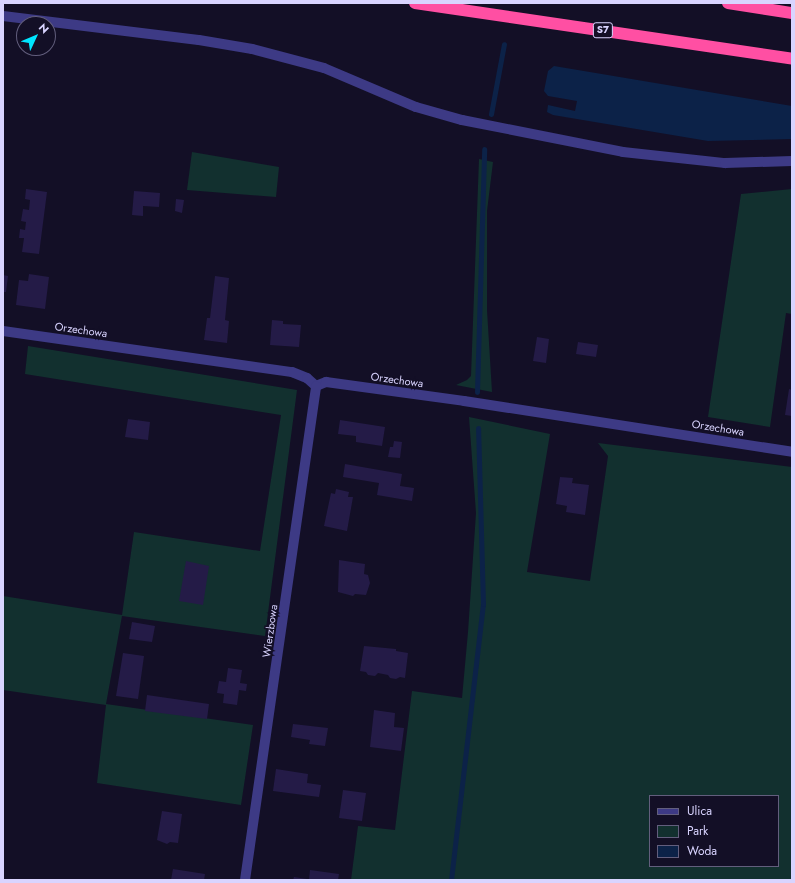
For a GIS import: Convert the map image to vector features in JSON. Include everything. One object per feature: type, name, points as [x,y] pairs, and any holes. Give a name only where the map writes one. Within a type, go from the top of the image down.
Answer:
[{"type":"highway","name":"S7","points":[[415,3],[792,59]]},
{"type":"highway","points":[[728,3],[792,13]]},
{"type":"street","points":[[3,16],[199,40],[252,49],[324,68],[416,107],[462,120],[623,152],[725,163],[792,161]]},
{"type":"street","name":"Orzechowa","points":[[3,331],[292,372],[307,378],[316,386],[326,382],[449,399],[792,452]]},
{"type":"street","name":"Wierzbowa","points":[[245,880],[316,386]]},
{"type":"green space","points":[[192,152],[279,167],[276,197],[187,190]]},
{"type":"green space","points":[[479,159],[493,162],[487,211],[487,310],[492,392],[456,385],[467,380],[471,376]]},
{"type":"green space","points":[[792,189],[792,314],[786,313],[770,427],[708,417],[741,194]]},
{"type":"green space","points":[[28,346],[297,390],[265,636],[122,616],[106,704],[253,725],[241,805],[97,783],[106,705],[3,690],[3,596],[122,615],[134,532],[260,551],[281,415],[25,374]]},
{"type":"green space","points":[[469,417],[550,434],[527,572],[590,581],[608,456],[598,443],[792,467],[792,880],[351,880],[358,826],[395,830],[412,691],[462,698],[476,513]]},
{"type":"water","points":[[554,66],[792,106],[792,139],[708,141],[553,115],[547,112],[548,105],[575,111],[577,101],[548,96],[544,91],[548,71]]},
{"type":"building","points":[[26,189],[47,192],[39,254],[22,252],[24,238],[19,238],[20,229],[25,230],[26,222],[21,221],[23,209],[29,210],[30,200],[25,199]]},
{"type":"building","points":[[134,191],[160,193],[159,207],[143,206],[143,216],[132,215]]},
{"type":"building","points":[[176,199],[184,200],[182,213],[175,211]]},
{"type":"building","points":[[29,274],[49,277],[45,309],[16,305],[19,280],[28,281]]},
{"type":"building","points":[[3,275],[8,276],[6,292],[3,292]]},
{"type":"building","points":[[215,276],[229,278],[225,320],[229,321],[227,343],[204,340],[207,318],[210,318]]},
{"type":"building","points":[[272,320],[283,321],[283,324],[301,325],[299,347],[270,345]]},
{"type":"building","points":[[537,337],[549,339],[546,363],[533,361]]},
{"type":"building","points":[[578,342],[598,345],[596,357],[576,354]]},
{"type":"building","points":[[789,389],[792,390],[792,416],[785,415]]},
{"type":"building","points":[[128,419],[150,422],[148,440],[125,437]]},
{"type":"building","points":[[340,420],[385,427],[382,446],[356,442],[356,436],[338,434]]},
{"type":"building","points":[[394,441],[402,442],[400,458],[388,457],[390,447],[393,447]]},
{"type":"building","points":[[345,464],[402,474],[400,486],[414,488],[412,501],[377,495],[379,483],[343,477]]},
{"type":"building","points":[[560,477],[573,478],[572,483],[589,485],[585,515],[566,512],[567,506],[556,504]]},
{"type":"building","points":[[336,489],[349,492],[348,497],[353,497],[347,531],[324,526],[331,493],[335,494]]},
{"type":"building","points":[[339,560],[365,564],[364,574],[368,575],[370,583],[366,595],[355,594],[353,596],[338,592]]},
{"type":"building","points":[[186,561],[209,566],[203,605],[179,601]]},
{"type":"building","points":[[132,622],[155,626],[152,642],[129,639]]},
{"type":"building","points":[[364,646],[396,649],[396,651],[408,653],[405,678],[390,678],[388,675],[378,673],[375,676],[368,675],[366,672],[360,671]]},
{"type":"building","points":[[123,653],[144,656],[138,699],[116,696]]},
{"type":"building","points":[[228,668],[242,670],[240,683],[247,684],[246,691],[239,690],[237,705],[223,703],[224,694],[217,693],[219,681],[226,682]]},
{"type":"building","points":[[147,695],[209,704],[207,719],[145,711]]},
{"type":"building","points":[[374,710],[395,713],[394,727],[404,728],[401,751],[370,747]]},
{"type":"building","points":[[293,724],[328,728],[325,746],[309,744],[310,740],[291,737]]},
{"type":"building","points":[[276,769],[308,774],[307,783],[321,785],[319,797],[273,791]]},
{"type":"building","points":[[343,790],[366,793],[362,821],[339,818]]},
{"type":"building","points":[[162,811],[182,814],[178,843],[170,842],[167,844],[157,840]]},
{"type":"building","points":[[173,869],[205,874],[204,880],[171,880]]},
{"type":"building","points":[[310,870],[339,874],[338,880],[309,880]]},
{"type":"building","points":[[294,877],[307,879],[307,880],[293,880]]},
{"type":"waterway","points":[[491,114],[504,44]]},
{"type":"waterway","points":[[477,392],[484,149]]},
{"type":"waterway","points":[[451,880],[483,604],[478,428]]}]
